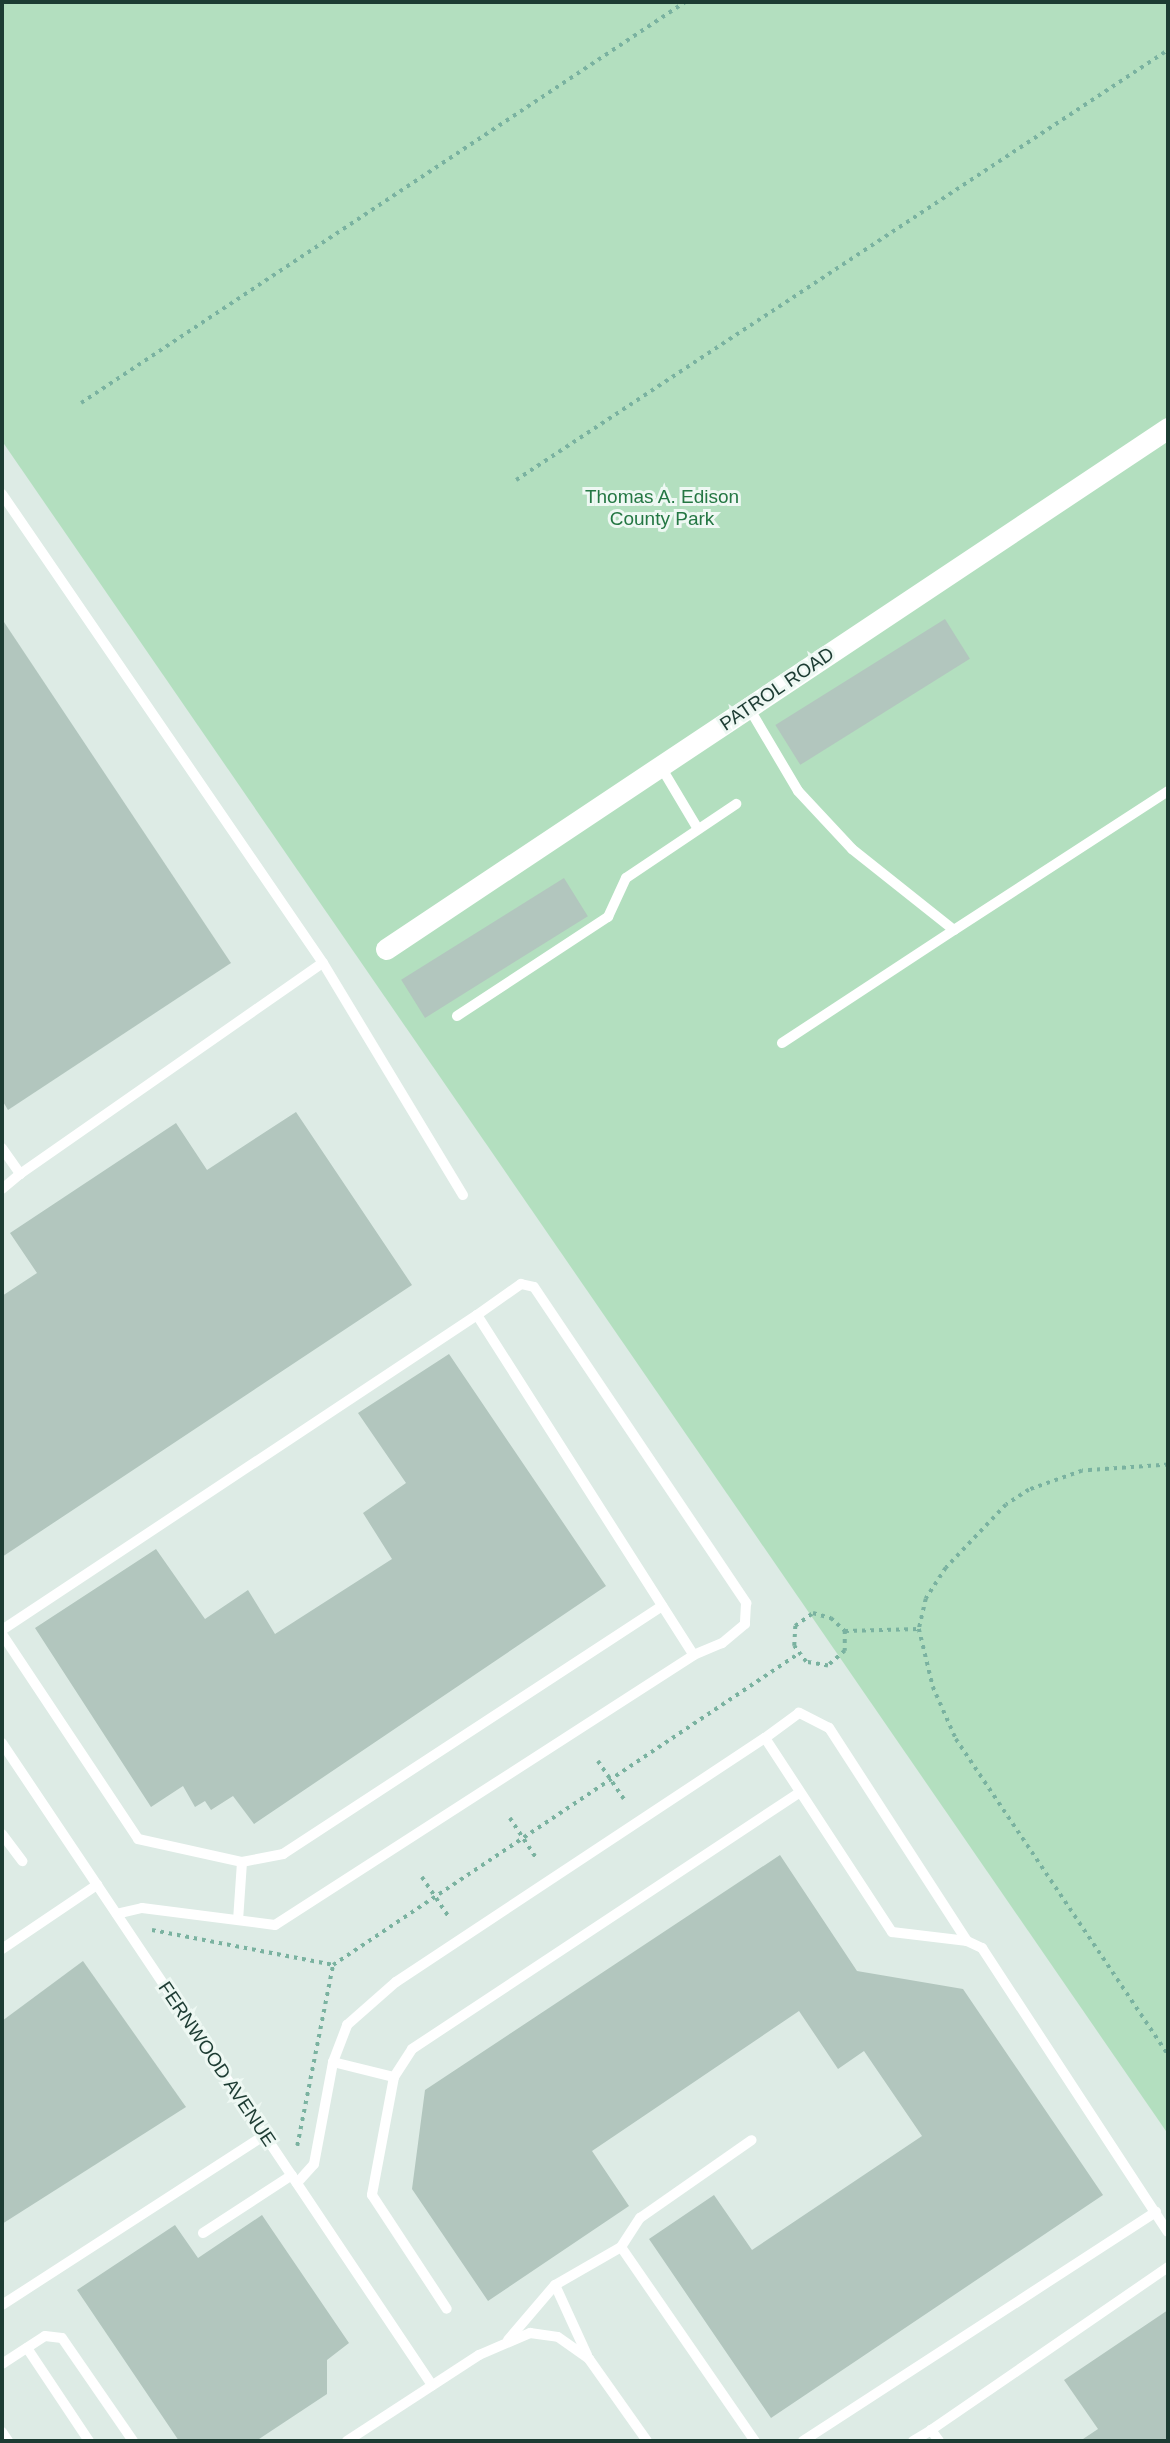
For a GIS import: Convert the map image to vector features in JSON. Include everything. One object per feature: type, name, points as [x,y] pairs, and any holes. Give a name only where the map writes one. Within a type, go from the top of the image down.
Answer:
[{"type":"street","name":"PATROL ROAD","points":[[386,949],[1168,428]]},
{"type":"lane","points":[[2,494],[323,963],[463,1195]]},
{"type":"lane","points":[[749,708],[798,791],[852,849],[954,930]]},
{"type":"lane","points":[[661,767],[698,829]]},
{"type":"lane","points":[[782,1043],[1168,791]]},
{"type":"lane","points":[[457,1016],[608,917],[626,878],[736,804]]},
{"type":"lane","points":[[2,1189],[323,963]]},
{"type":"lane","points":[[2,1148],[20,1174]]},
{"type":"lane","points":[[117,1914],[142,1908],[275,1925],[745,1624],[746,1603],[534,1287],[521,1284],[2,1632],[138,1839],[242,1862],[284,1854],[662,1606]]},
{"type":"lane","points":[[477,1315],[694,1655]]},
{"type":"lane","points":[[203,2233],[294,2179],[314,2164],[333,2062],[347,2025],[396,1982],[800,1713],[829,1728],[967,1941]]},
{"type":"lane","points":[[765,1738],[892,1932],[967,1941],[982,1948],[1168,2232]]},
{"type":"lane","name":"FERNWOOD AVENUE","points":[[2,1743],[432,2385]]},
{"type":"lane","points":[[447,2309],[372,2195],[394,2077],[412,2049],[800,1792]]},
{"type":"lane","points":[[2,1834],[22,1861]]},
{"type":"lane","points":[[238,1920],[242,1862]]},
{"type":"lane","points":[[2,1949],[97,1885]]},
{"type":"lane","points":[[333,2062],[394,2077]]},
{"type":"lane","points":[[2,2305],[265,2135]]},
{"type":"lane","points":[[347,2441],[432,2385],[508,2340],[555,2285],[621,2247],[640,2218],[752,2140]]},
{"type":"lane","points":[[803,2441],[1156,2212]]},
{"type":"lane","points":[[621,2247],[755,2441]]},
{"type":"lane","points":[[913,2441],[1168,2267]]},
{"type":"lane","points":[[555,2285],[589,2359],[647,2441]]},
{"type":"lane","points":[[508,2340],[545,2334],[589,2359]]},
{"type":"lane","points":[[2,2364],[45,2336],[62,2338],[133,2441]]},
{"type":"lane","points":[[27,2348],[89,2441]]},
{"type":"lane","points":[[931,2430],[939,2441]]},
{"type":"lane","points":[[2,2432],[8,2441]]},
{"type":"path","points":[[81,403],[685,2]]},
{"type":"path","points":[[516,480],[1168,50]]},
{"type":"path","points":[[1168,1465],[1082,1471],[1030,1490],[1006,1505],[936,1582],[919,1629],[933,1688],[956,1739],[1168,2055]]},
{"type":"path","points":[[845,1631],[845,1651],[828,1666],[806,1662],[798,1654],[793,1637],[802,1618],[821,1614],[845,1631],[919,1629]]},
{"type":"path","points":[[297,2146],[333,1965],[798,1654]]},
{"type":"path","points":[[598,1760],[624,1799]]},
{"type":"path","points":[[510,1818],[537,1858]]},
{"type":"path","points":[[422,1877],[449,1917]]},
{"type":"path","points":[[152,1930],[333,1965]]},
{"type":"green space","name":"Thomas A. Edison County Park","points":[[2,2],[1168,2],[1168,2134],[2,441]]},
{"type":"building","points":[[2,619],[231,963],[8,1110],[2,1100]]},
{"type":"building","points":[[945,619],[970,659],[800,765],[775,725]]},
{"type":"building","points":[[564,878],[588,916],[425,1018],[401,980]]},
{"type":"building","points":[[296,1112],[412,1285],[2,1557],[2,1296],[37,1273],[10,1233],[176,1123],[207,1170]]},
{"type":"building","points":[[449,1354],[606,1586],[254,1824],[233,1796],[211,1810],[205,1801],[195,1807],[183,1786],[151,1807],[35,1628],[156,1549],[205,1619],[248,1590],[275,1634],[392,1559],[363,1513],[406,1483],[358,1413]]},
{"type":"building","points":[[780,1855],[857,1971],[963,1989],[1103,2195],[771,2418],[649,2239],[714,2195],[752,2250],[922,2136],[864,2051],[838,2069],[799,2011],[592,2151],[629,2206],[488,2301],[412,2189],[425,2090]]},
{"type":"building","points":[[83,1961],[186,2107],[2,2224],[2,2021]]},
{"type":"building","points":[[262,2215],[349,2343],[327,2360],[327,2394],[256,2441],[179,2441],[77,2290],[175,2225],[198,2258]]},
{"type":"building","points":[[1168,2310],[1168,2441],[1080,2441],[1098,2429],[1064,2380]]}]
